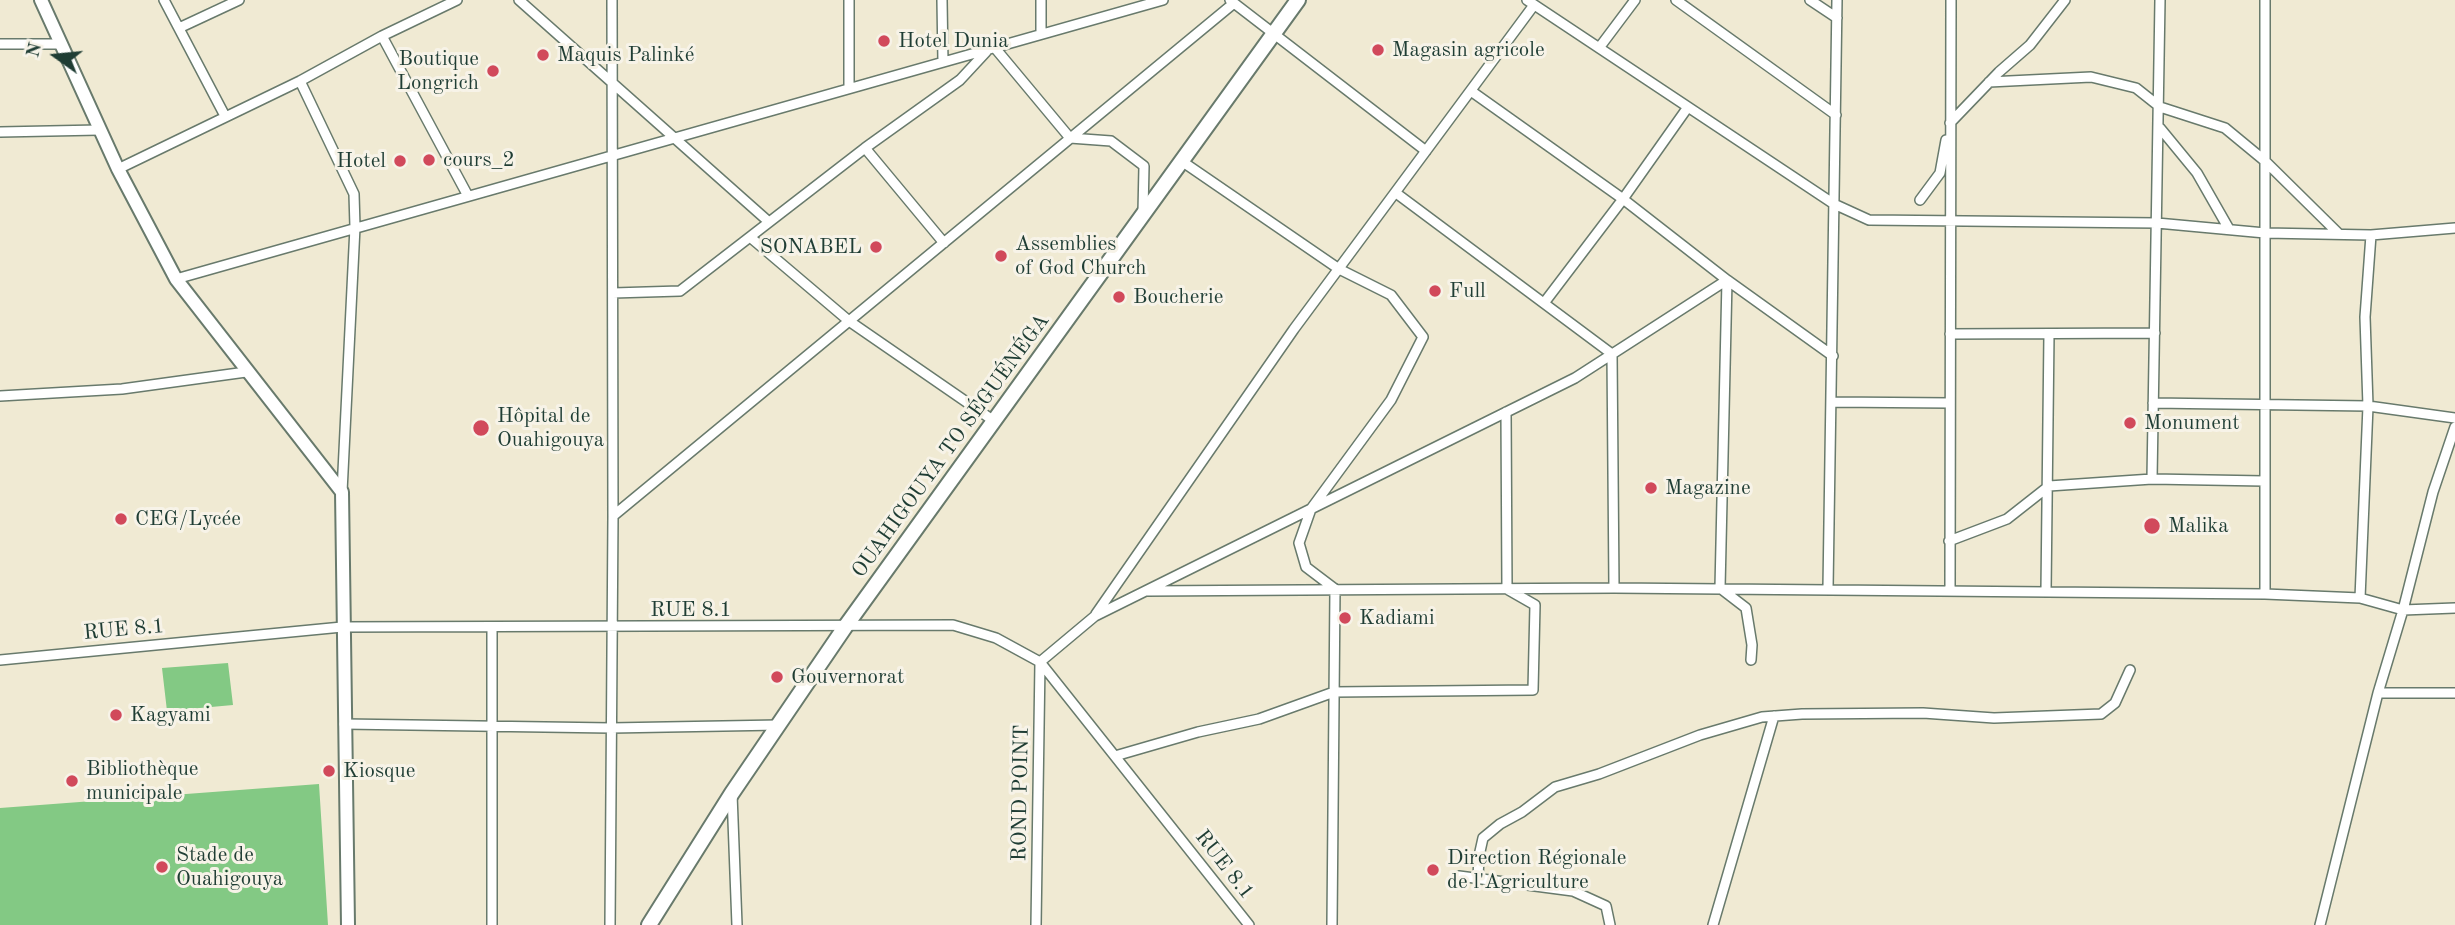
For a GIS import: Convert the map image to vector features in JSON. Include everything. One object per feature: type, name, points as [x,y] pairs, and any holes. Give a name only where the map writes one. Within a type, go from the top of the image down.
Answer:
[{"type":"main road","points":[[41,0],[99,130],[176,279],[342,492],[348,925]]},
{"type":"main road","name":"OUAHIGOUYA TO SÉGUÉNÉGA","points":[[649,925],[732,793],[845,627],[1298,0]]},
{"type":"street","points":[[164,0],[225,116]]},
{"type":"street","points":[[180,28],[239,0]]},
{"type":"street","points":[[118,169],[300,81],[382,36],[457,0]]},
{"type":"street","points":[[519,0],[769,222]]},
{"type":"street","points":[[610,925],[614,516],[612,0]]},
{"type":"street","points":[[849,0],[849,88]]},
{"type":"street","points":[[942,0],[943,62]]},
{"type":"street","points":[[1041,0],[1041,34]]},
{"type":"street","points":[[176,279],[1163,0]]},
{"type":"street","points":[[1599,48],[1635,0]]},
{"type":"street","points":[[1676,0],[1836,115]]},
{"type":"street","points":[[1810,0],[1837,18]]},
{"type":"street","points":[[1828,589],[1837,0]]},
{"type":"street","points":[[1950,590],[1951,0]]},
{"type":"street","points":[[1920,200],[1940,173],[1950,121],[2030,45],[2065,0]]},
{"type":"street","points":[[2152,480],[2160,128],[2160,0]]},
{"type":"street","points":[[2265,0],[2265,594]]},
{"type":"street","points":[[614,516],[1232,1],[1426,151]]},
{"type":"street","points":[[1095,616],[1194,471],[1471,91],[1531,3],[1834,204],[1869,220],[2158,223],[2265,233],[2371,235],[2455,228]]},
{"type":"street","points":[[382,36],[468,196]]},
{"type":"street","points":[[0,44],[62,44]]},
{"type":"street","points":[[990,50],[1070,138],[1111,141],[1144,166],[1143,216]]},
{"type":"street","points":[[613,293],[680,290],[865,148],[960,80],[990,50]]},
{"type":"street","points":[[1989,82],[2091,77],[2136,89],[2160,107],[2225,128],[2265,161],[2339,234]]},
{"type":"street","points":[[300,81],[354,194],[355,228],[342,492]]},
{"type":"street","points":[[1471,91],[1623,199],[1727,280],[1833,356]]},
{"type":"street","points":[[1544,303],[1688,107]]},
{"type":"street","points":[[2160,128],[2197,173],[2229,229]]},
{"type":"street","points":[[0,132],[99,130]]},
{"type":"street","points":[[865,148],[944,243]]},
{"type":"street","points":[[1183,162],[1339,269],[1391,295],[1423,337],[1391,400],[1311,509],[1299,543],[1306,567],[1335,589]]},
{"type":"street","points":[[1396,193],[1612,354]]},
{"type":"street","points":[[2360,598],[2368,406],[2365,317],[2371,235]]},
{"type":"street","points":[[750,237],[849,321],[994,421]]},
{"type":"street","points":[[1040,662],[1095,616],[1575,378],[1727,280]]},
{"type":"street","points":[[1720,588],[1727,280]]},
{"type":"street","points":[[1950,334],[2155,333]]},
{"type":"street","points":[[2046,591],[2049,334]]},
{"type":"street","points":[[1612,354],[1614,588]]},
{"type":"street","points":[[0,396],[122,389],[246,372]]},
{"type":"street","points":[[1832,402],[1950,403]]},
{"type":"street","points":[[2153,402],[2368,406],[2455,418]]},
{"type":"street","points":[[1506,412],[1507,589]]},
{"type":"street","points":[[2320,925],[2378,693],[2403,610],[2433,492],[2455,427]]},
{"type":"street","points":[[1949,541],[2007,519],[2049,486],[2152,480],[2264,481]]},
{"type":"street","points":[[1146,591],[1614,588],[2046,591],[2265,594],[2360,598],[2403,610],[2455,608]]},
{"type":"street","points":[[1720,588],[1746,608],[1752,645],[1751,660]]},
{"type":"street","points":[[1332,925],[1335,589]]},
{"type":"street","points":[[1115,756],[1198,732],[1259,719],[1334,692],[1533,690],[1535,605],[1507,589]]},
{"type":"street","name":"RUE 8.1","points":[[0,660],[342,627],[953,625],[996,638],[1040,662],[1249,925]]},
{"type":"street","points":[[492,628],[492,925]]},
{"type":"street","name":"ROND POINT","points":[[1036,925],[1040,662]]},
{"type":"street","points":[[1478,878],[1483,838],[1555,787],[1599,774],[1700,735],[1774,716],[1923,713],[1994,718],[2101,714],[2115,703],[2130,670]]},
{"type":"street","points":[[2378,693],[2454,695]]},
{"type":"street","points":[[1713,925],[1774,716]]},
{"type":"street","points":[[344,724],[611,728],[779,725]]},
{"type":"street","points":[[732,793],[737,925]]},
{"type":"street","points":[[1459,876],[1573,891],[1606,906],[1610,925]]},
{"type":"green space","points":[[228,663],[233,705],[167,711],[162,668]]},
{"type":"green space","name":"Stade de Ouahigouya","points":[[319,784],[328,925],[0,925],[0,808]]},
{"type":"place","name":"Hotel Dunia","points":[[884,41]]},
{"type":"place","name":"Magasin agricole","points":[[1378,50]]},
{"type":"place","name":"Maquis Palinké","points":[[543,55]]},
{"type":"place","name":"Boutique Longrich","points":[[493,71]]},
{"type":"place","name":"cours_2","points":[[429,160]]},
{"type":"place","name":"Hotel","points":[[400,161]]},
{"type":"place","name":"SONABEL","points":[[876,247]]},
{"type":"place","name":"Assemblies of God Church","points":[[1001,256]]},
{"type":"place","name":"Full","points":[[1435,291]]},
{"type":"place","name":"Boucherie","points":[[1119,297]]},
{"type":"place","name":"Monument","points":[[2130,423]]},
{"type":"place","name":"Hôpital de Ouahigouya","points":[[481,428]]},
{"type":"place","name":"Magazine","points":[[1651,488]]},
{"type":"place","name":"CEG/Lycée","points":[[121,519]]},
{"type":"place","name":"Malika","points":[[2152,526]]},
{"type":"place","name":"Kadiami","points":[[1345,618]]},
{"type":"place","name":"Gouvernorat","points":[[777,677]]},
{"type":"place","name":"Kagyami","points":[[116,715]]},
{"type":"place","name":"Kiosque","points":[[329,771]]},
{"type":"place","name":"Bibliothèque municipale","points":[[72,781]]},
{"type":"place","name":"Stade de Ouahigouya","points":[[162,867]]},
{"type":"place","name":"Direction Régionale de l'Agriculture","points":[[1433,870]]}]
